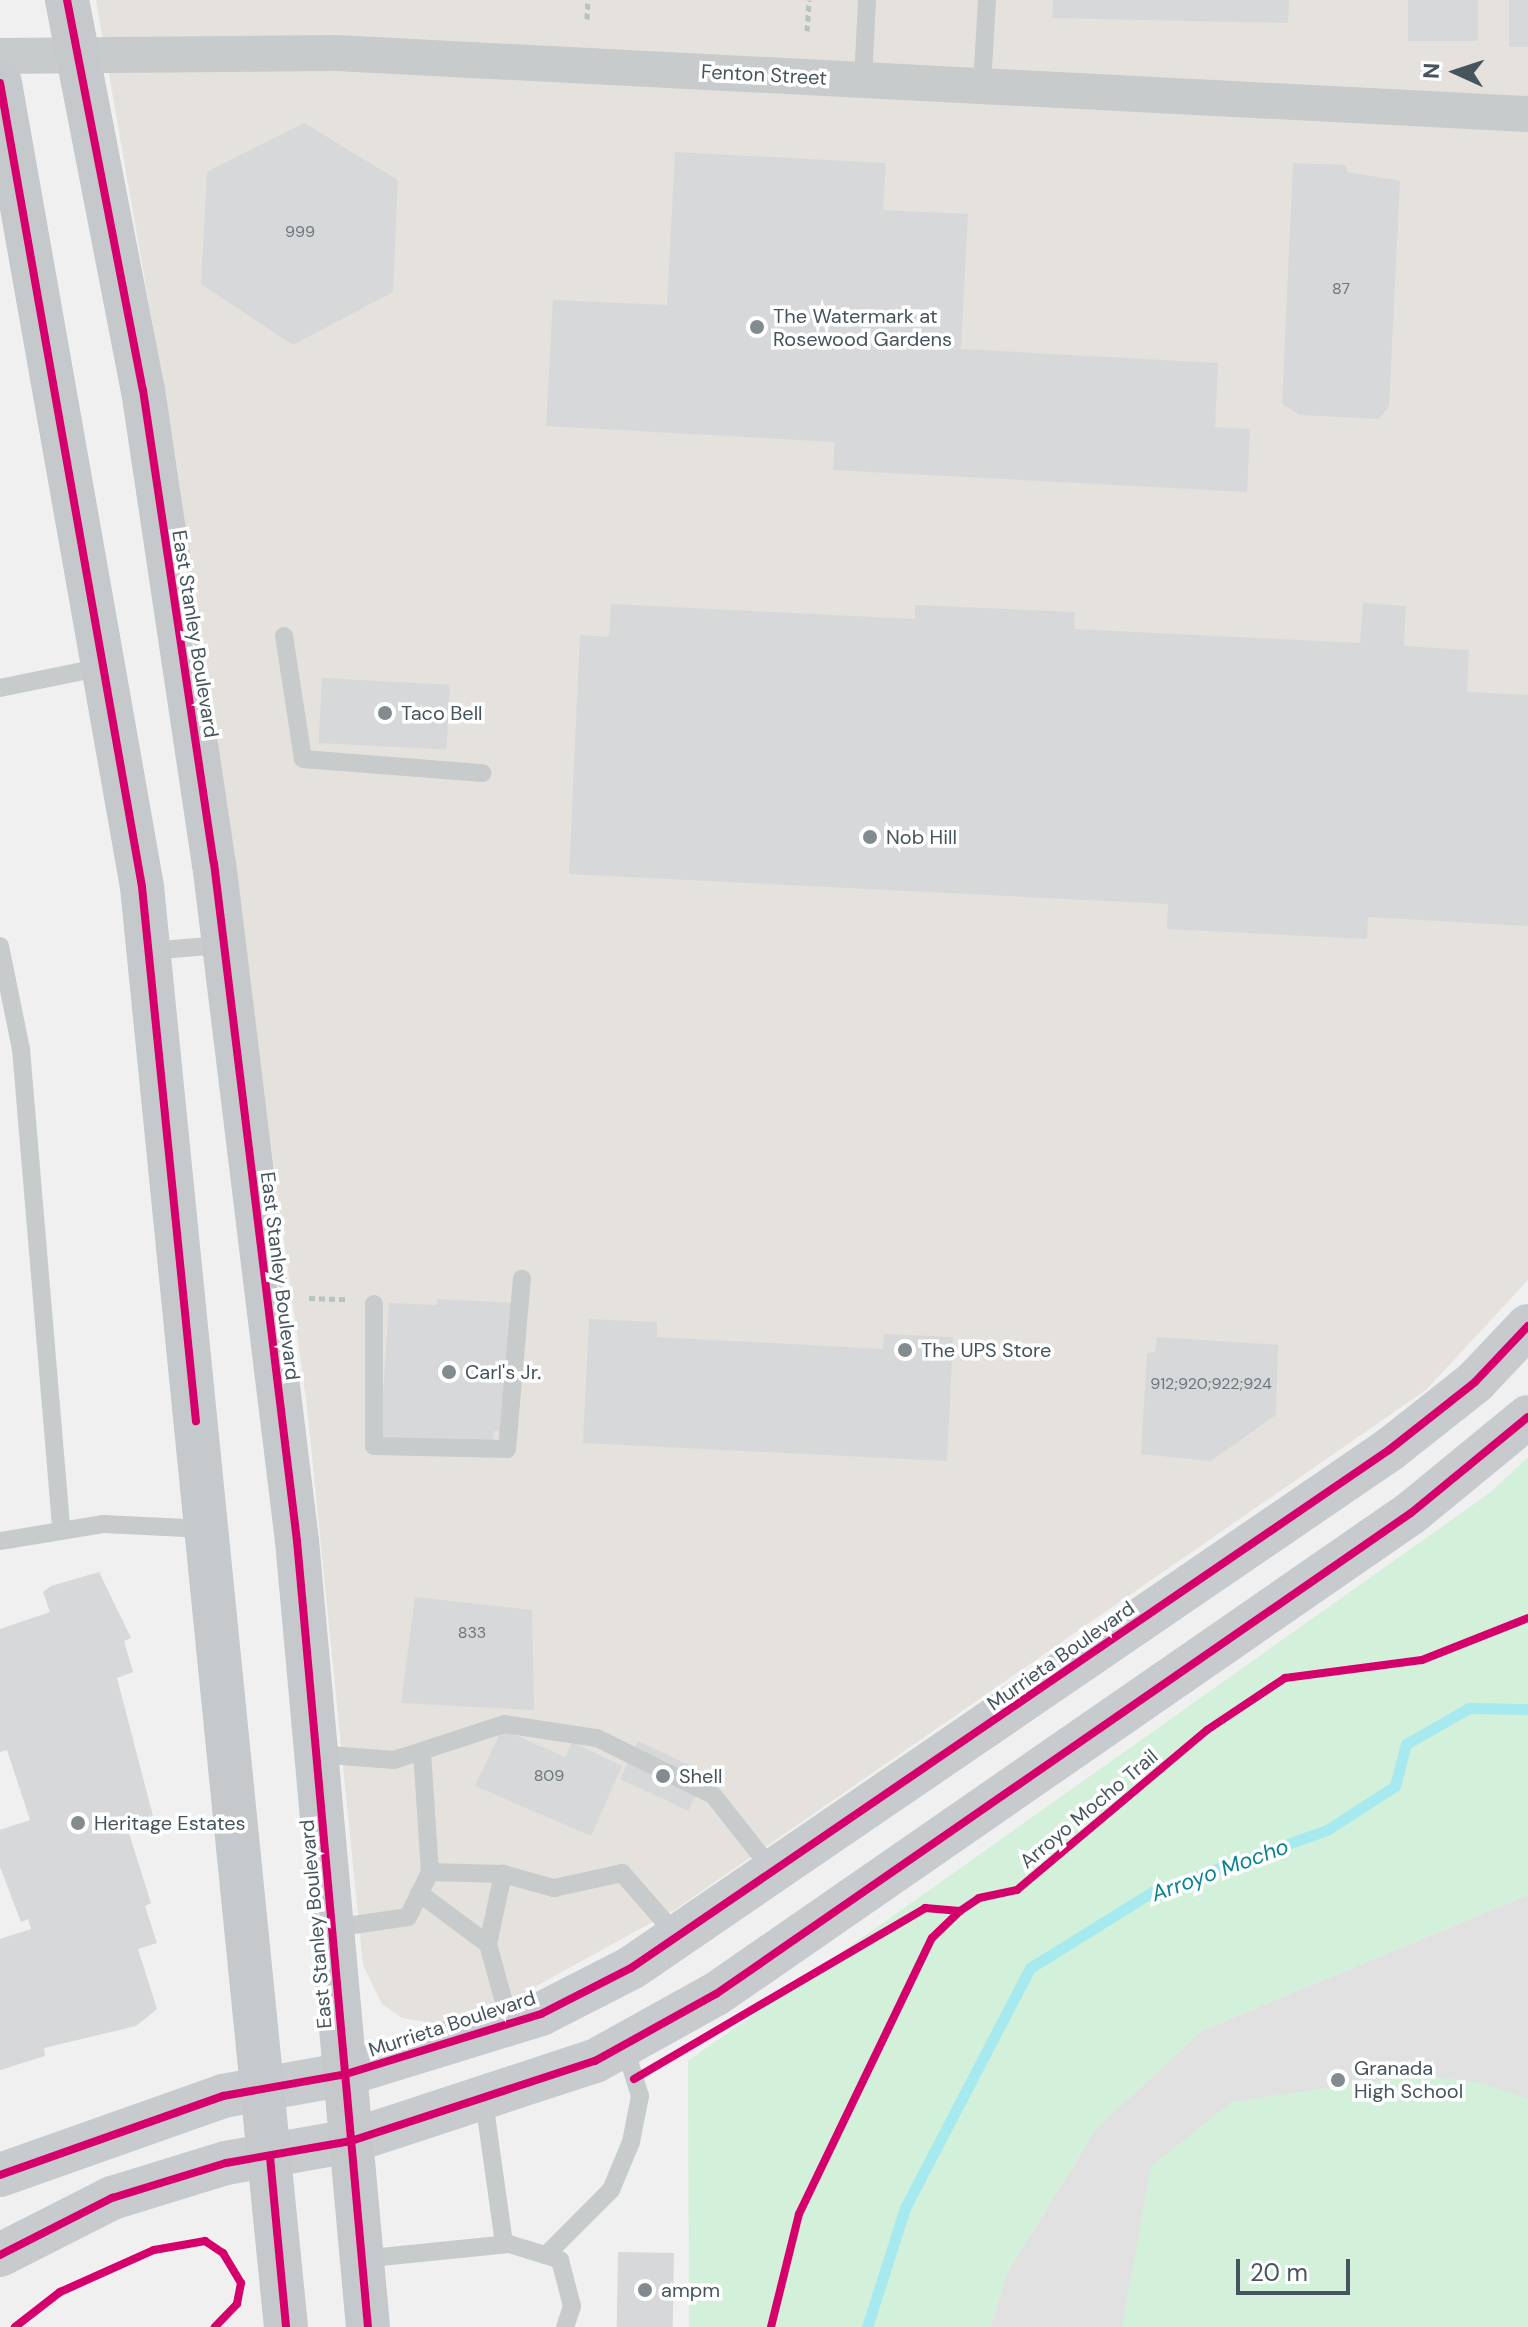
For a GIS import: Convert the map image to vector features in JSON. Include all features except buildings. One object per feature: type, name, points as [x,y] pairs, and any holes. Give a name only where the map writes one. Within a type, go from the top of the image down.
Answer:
[{"type":"main road","name":"East Stanley Boulevard","points":[[67,0],[143,390],[221,945],[297,1541],[368,2327]]},
{"type":"main road","points":[[0,83],[103,667],[148,951],[286,2327]]},
{"type":"main road","name":"Murrieta Boulevard","points":[[0,2175],[263,2087],[346,2074],[510,2024],[631,1968],[775,1873],[1389,1450],[1475,1382],[1528,1326]]},
{"type":"main road","points":[[0,2255],[112,2198],[270,2157],[351,2141],[484,2101],[624,2045],[716,1994],[1411,1513],[1528,1417]]},
{"type":"street","name":"Fenton Street","points":[[0,56],[79,60],[336,53],[1528,114]]},
{"type":"lane","points":[[863,80],[867,0]]},
{"type":"lane","points":[[982,86],[987,0]]},
{"type":"lane","points":[[284,636],[303,759],[482,773]]},
{"type":"lane","points":[[0,688],[103,667]]},
{"type":"lane","points":[[148,951],[221,945]]},
{"type":"lane","points":[[0,946],[21,1049],[61,1529]]},
{"type":"lane","points":[[369,1302],[374,1446],[507,1449],[522,1279]]},
{"type":"lane","points":[[0,1541],[61,1529],[207,1529]]},
{"type":"lane","points":[[317,1754],[394,1760],[448,1746],[504,1724],[597,1738],[713,1795],[775,1873]]},
{"type":"lane","points":[[333,1928],[408,1917],[430,1872],[422,1753]]},
{"type":"lane","points":[[430,1872],[503,1874],[554,1888],[622,1873],[678,1937]]},
{"type":"lane","points":[[503,1874],[488,1944],[510,2024]]},
{"type":"lane","points":[[419,1893],[488,1944]]},
{"type":"lane","points":[[546,2255],[611,2190],[631,2142],[640,2096],[624,2045]]},
{"type":"lane","points":[[484,2101],[504,2244]]},
{"type":"lane","points":[[361,2259],[504,2244],[546,2255],[560,2260],[572,2306],[565,2327]]},
{"type":"path","points":[[587,19],[588,0]]},
{"type":"path","points":[[807,31],[809,0]]},
{"type":"path","points":[[308,1298],[369,1302]]},
{"type":"shaded area","points":[[96,0],[1528,0],[1528,1280],[1426,1390],[676,1909],[502,2005],[433,2023],[402,2018],[382,2004],[363,1965],[307,1407],[177,465]]},
{"type":"shaded area","name":"Granada High School","points":[[1528,1895],[1528,2327],[990,2327],[1008,2271],[1096,2129],[1201,2031]]},
{"type":"green space","points":[[1528,1457],[1528,1895],[1201,2031],[1096,2129],[1008,2271],[990,2327],[689,2327],[688,2061],[1491,1492]]},
{"type":"green space","points":[[1417,2075],[1483,2083],[1528,2099],[1528,2327],[1122,2327],[1151,2166],[1231,2102]]},
{"type":"waterway","name":"Arroyo Mocho","points":[[867,2327],[905,2208],[1030,1968],[1152,1892],[1327,1830],[1395,1786],[1406,1744],[1469,1708],[1528,1709]]},
{"type":"cycle path","points":[[67,0],[143,390],[214,863],[297,1541],[368,2327]]},
{"type":"cycle path","points":[[0,83],[142,887],[196,1421]]},
{"type":"cycle path","points":[[0,2175],[223,2096],[346,2074],[541,2014],[631,1968],[1389,1450],[1475,1382],[1528,1326]]},
{"type":"cycle path","points":[[0,2255],[112,2198],[226,2163],[351,2141],[595,2061],[716,1994],[1411,1513],[1528,1417]]},
{"type":"cycle path","name":"Arroyo Mocho Trail","points":[[771,2327],[799,2214],[932,1938],[960,1911],[979,1898],[1017,1890],[1207,1730],[1285,1678],[1422,1660],[1528,1618]]},
{"type":"cycle path","points":[[634,2079],[925,1908],[960,1911]]},
{"type":"cycle path","points":[[270,2157],[286,2327]]},
{"type":"cycle path","points":[[15,2327],[60,2292],[154,2250],[205,2241],[223,2253],[241,2283],[237,2304],[215,2327]]},
{"type":"place","name":"The Watermark at Rosewood Gardens","points":[[757,327]]},
{"type":"place","name":"Taco Bell","points":[[385,713]]},
{"type":"place","name":"Nob Hill","points":[[870,837]]},
{"type":"place","name":"The UPS Store","points":[[905,1350]]},
{"type":"place","name":"Carl's Jr.","points":[[449,1372]]},
{"type":"place","name":"Shell","points":[[663,1776]]},
{"type":"place","name":"Heritage Estates","points":[[78,1823]]},
{"type":"place","name":"Granada High School","points":[[1338,2080]]},
{"type":"place","name":"ampm","points":[[645,2290]]}]
